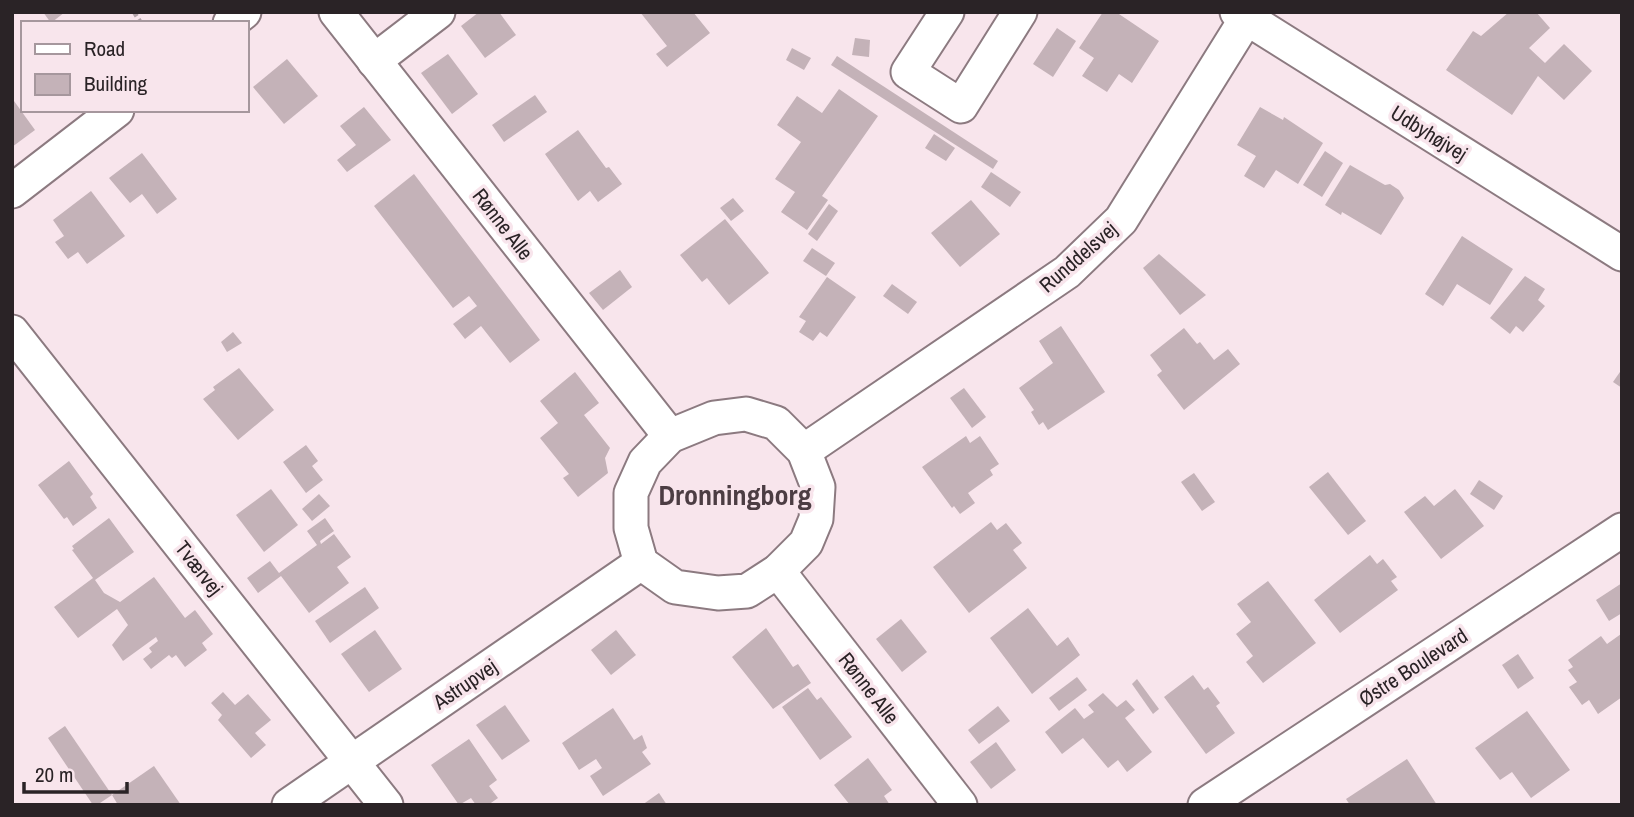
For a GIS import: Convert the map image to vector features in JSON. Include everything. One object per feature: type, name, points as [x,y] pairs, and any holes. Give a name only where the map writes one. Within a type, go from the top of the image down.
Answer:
[{"type":"street","name":"Rønne Alle","points":[[336,12],[670,436]]},
{"type":"street","points":[[374,61],[438,12]]},
{"type":"street","points":[[947,12],[908,72],[961,106],[1020,12]]},
{"type":"street","name":"Udbyhøjvej","points":[[1241,15],[1622,254]]},
{"type":"street","name":"Runddelsvej","points":[[804,451],[1068,272],[1121,220],[1241,15]]},
{"type":"street","points":[[12,191],[114,112]]},
{"type":"street","name":"Tværvej","points":[[12,332],[386,805]]},
{"type":"street","points":[[746,414],[776,424],[804,451],[818,487],[816,519],[806,543],[778,571],[747,591],[718,593],[675,587],[641,563],[631,528],[631,493],[645,462],[670,436],[713,418],[746,414]]},
{"type":"street","name":"Østre Boulevard","points":[[1205,805],[1622,530]]},
{"type":"street","name":"Astrupvej","points":[[289,805],[641,563]]},
{"type":"street","name":"Rønne Alle","points":[[778,571],[960,805]]},
{"type":"building","points":[[43,12],[65,12],[54,21],[50,21]]},
{"type":"building","points":[[479,12],[499,12],[516,35],[485,58],[461,26]]},
{"type":"building","points":[[640,12],[693,12],[710,33],[667,67],[656,54],[667,46]]},
{"type":"building","points":[[1103,12],[1116,12],[1159,41],[1132,83],[1119,74],[1107,92],[1082,76],[1094,58],[1079,48]]},
{"type":"building","points":[[1509,12],[1536,12],[1550,28],[1529,48],[1545,63],[1564,44],[1592,71],[1564,100],[1538,76],[1512,115],[1446,70],[1473,31],[1481,36]]},
{"type":"building","points":[[1057,28],[1076,41],[1053,77],[1033,64]]},
{"type":"building","points":[[855,38],[870,40],[869,57],[852,55]]},
{"type":"building","points":[[792,48],[811,58],[804,70],[786,60]]},
{"type":"building","points":[[448,54],[478,94],[452,114],[421,73]]},
{"type":"building","points":[[837,56],[998,161],[993,169],[831,65]]},
{"type":"building","points":[[287,59],[318,96],[284,124],[253,87]]},
{"type":"building","points":[[839,89],[878,116],[822,196],[828,200],[807,230],[781,212],[795,192],[775,179],[801,142],[777,125],[797,96],[822,113]]},
{"type":"building","points":[[535,95],[547,112],[504,142],[492,125]]},
{"type":"building","points":[[14,101],[35,130],[12,147]]},
{"type":"building","points":[[364,107],[391,140],[347,172],[337,160],[356,145],[340,126]]},
{"type":"building","points":[[1260,107],[1283,120],[1284,117],[1323,143],[1298,184],[1276,170],[1264,188],[1244,176],[1256,156],[1237,145]]},
{"type":"building","points":[[578,130],[606,168],[609,167],[622,184],[598,202],[590,191],[578,201],[545,154]]},
{"type":"building","points":[[934,134],[955,148],[946,161],[925,148]]},
{"type":"building","points":[[1325,151],[1343,163],[1322,197],[1303,185]]},
{"type":"building","points":[[142,153],[177,199],[157,214],[142,194],[130,203],[109,178]]},
{"type":"building","points":[[1350,165],[1385,185],[1390,184],[1399,190],[1404,198],[1381,235],[1325,205]]},
{"type":"building","points":[[991,172],[1021,192],[1010,207],[981,187]]},
{"type":"building","points":[[414,174],[540,340],[510,363],[481,326],[465,339],[453,324],[477,306],[469,296],[453,308],[374,206]]},
{"type":"building","points":[[91,191],[125,236],[87,264],[78,252],[68,259],[55,242],[64,236],[53,220]]},
{"type":"building","points":[[733,198],[744,211],[731,221],[720,208]]},
{"type":"building","points":[[971,200],[1000,234],[960,267],[931,233]]},
{"type":"building","points":[[829,204],[838,211],[817,241],[808,234]]},
{"type":"building","points":[[725,219],[769,273],[729,305],[707,278],[702,282],[680,255]]},
{"type":"building","points":[[1462,236],[1513,269],[1490,305],[1457,284],[1443,306],[1425,294]]},
{"type":"building","points":[[812,248],[835,263],[826,276],[803,261]]},
{"type":"building","points":[[1159,254],[1206,295],[1180,315],[1143,268]]},
{"type":"building","points":[[620,270],[632,287],[603,310],[589,293]]},
{"type":"building","points":[[1525,276],[1545,289],[1538,300],[1545,306],[1523,332],[1516,326],[1510,334],[1490,318]]},
{"type":"building","points":[[827,277],[856,297],[827,337],[820,332],[813,341],[799,332],[806,321],[799,317]]},
{"type":"building","points":[[892,284],[917,302],[908,314],[883,296]]},
{"type":"building","points":[[1061,326],[1105,392],[1048,430],[1043,422],[1039,425],[1031,412],[1034,410],[1019,388],[1053,363],[1039,341]]},
{"type":"building","points":[[1184,328],[1214,360],[1228,349],[1240,364],[1184,410],[1157,375],[1162,371],[1150,355]]},
{"type":"building","points":[[233,332],[242,343],[227,352],[221,342]]},
{"type":"building","points":[[239,368],[274,410],[238,440],[203,399],[215,390],[213,387]]},
{"type":"building","points":[[1622,369],[1622,388],[1613,382]]},
{"type":"building","points":[[575,372],[599,403],[584,415],[610,448],[605,458],[608,473],[578,497],[563,478],[569,474],[540,438],[558,423],[540,401]]},
{"type":"building","points":[[964,388],[986,417],[972,428],[950,398]]},
{"type":"building","points":[[966,436],[970,443],[980,436],[999,464],[990,470],[993,475],[968,493],[975,503],[960,514],[954,506],[952,508],[922,467]]},
{"type":"building","points":[[306,445],[318,461],[312,466],[323,480],[306,493],[283,462]]},
{"type":"building","points":[[69,461],[93,494],[90,497],[97,508],[73,526],[67,517],[64,519],[38,485]]},
{"type":"building","points":[[1328,472],[1366,521],[1348,535],[1309,487]]},
{"type":"building","points":[[1194,473],[1215,502],[1202,511],[1181,482]]},
{"type":"building","points":[[1479,480],[1503,496],[1494,510],[1470,494]]},
{"type":"building","points":[[271,489],[298,525],[264,552],[236,515]]},
{"type":"building","points":[[1455,489],[1484,526],[1441,559],[1404,512],[1425,496],[1434,506]]},
{"type":"building","points":[[319,494],[330,506],[312,521],[302,509]]},
{"type":"building","points":[[109,518],[134,552],[95,580],[104,593],[120,602],[154,577],[185,618],[195,610],[213,634],[202,643],[207,650],[185,667],[176,655],[172,658],[169,655],[151,669],[143,659],[152,652],[149,648],[158,641],[156,637],[123,661],[112,645],[128,625],[117,609],[78,638],[54,607],[93,578],[72,550],[72,546]]},
{"type":"building","points":[[325,518],[334,531],[320,541],[321,544],[334,534],[351,557],[337,567],[349,583],[309,613],[281,576],[258,593],[247,578],[270,561],[279,573],[317,545],[307,531]]},
{"type":"building","points":[[991,522],[997,530],[1006,523],[1022,543],[1013,550],[1027,568],[969,613],[933,567]]},
{"type":"building","points":[[1370,555],[1377,564],[1383,559],[1397,577],[1391,581],[1398,590],[1340,633],[1314,600]]},
{"type":"building","points":[[1268,581],[1316,643],[1263,683],[1246,662],[1253,656],[1236,634],[1251,622],[1237,604]]},
{"type":"building","points":[[1622,583],[1622,613],[1609,621],[1596,600]]},
{"type":"building","points":[[365,587],[379,608],[330,643],[315,621]]},
{"type":"building","points":[[1028,608],[1057,646],[1068,637],[1080,655],[1032,694],[990,638]]},
{"type":"building","points":[[901,619],[927,652],[902,672],[876,639]]},
{"type":"building","points":[[766,628],[793,667],[798,664],[811,683],[773,709],[732,657]]},
{"type":"building","points":[[375,630],[402,669],[369,692],[341,654]]},
{"type":"building","points":[[616,630],[636,655],[611,675],[591,650]]},
{"type":"building","points":[[1621,634],[1622,697],[1598,714],[1589,700],[1582,705],[1569,687],[1577,682],[1568,670],[1573,667],[1568,660],[1601,636],[1607,644]]},
{"type":"building","points":[[1518,654],[1534,678],[1518,689],[1502,665]]},
{"type":"building","points":[[1193,675],[1204,690],[1208,687],[1220,703],[1216,706],[1235,733],[1206,754],[1164,697]]},
{"type":"building","points":[[1077,677],[1087,690],[1059,711],[1049,698]]},
{"type":"building","points":[[1137,679],[1159,709],[1153,714],[1132,684]]},
{"type":"building","points":[[808,688],[817,700],[821,697],[852,737],[820,760],[782,707]]},
{"type":"building","points":[[223,692],[235,705],[248,694],[271,720],[255,733],[266,745],[251,758],[218,720],[222,715],[211,703]]},
{"type":"building","points":[[1103,693],[1117,707],[1126,700],[1135,710],[1125,718],[1152,752],[1127,772],[1118,760],[1108,768],[1083,738],[1062,754],[1045,732],[1075,708],[1084,719],[1094,712],[1088,705]]},
{"type":"building","points":[[505,705],[530,741],[502,760],[476,725]]},
{"type":"building","points":[[998,706],[1010,721],[979,744],[968,730]]},
{"type":"building","points":[[613,708],[634,740],[642,735],[647,748],[642,752],[651,764],[603,796],[590,776],[602,768],[596,759],[579,770],[562,743]]},
{"type":"building","points":[[1527,711],[1570,770],[1531,798],[1512,772],[1500,780],[1475,748]]},
{"type":"building","points":[[65,726],[112,795],[97,805],[93,805],[48,738]]},
{"type":"building","points":[[469,739],[497,780],[489,786],[498,798],[488,805],[476,805],[471,798],[459,805],[431,765]]},
{"type":"building","points":[[996,742],[1016,770],[991,789],[970,762]]},
{"type":"building","points":[[868,758],[892,790],[884,796],[890,805],[850,805],[834,785]]},
{"type":"building","points":[[1407,759],[1437,805],[1350,805],[1346,799]]},
{"type":"building","points":[[154,766],[181,805],[118,805],[112,795]]},
{"type":"building","points":[[659,793],[667,805],[642,805]]},
{"type":"district","name":"Dronningborg","points":[[735,495]]}]
